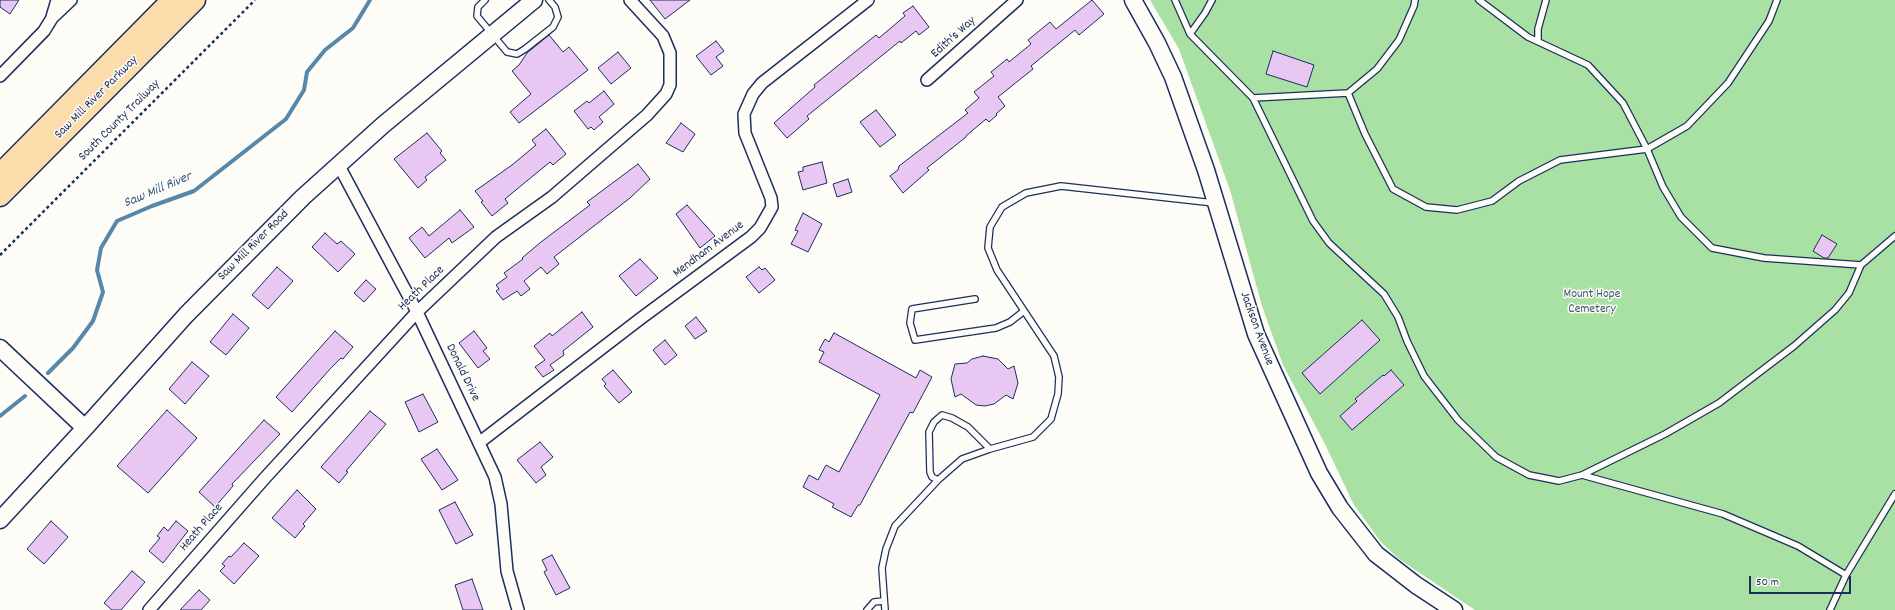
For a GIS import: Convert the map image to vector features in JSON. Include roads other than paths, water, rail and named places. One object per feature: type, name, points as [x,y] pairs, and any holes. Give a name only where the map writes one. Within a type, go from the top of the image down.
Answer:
[{"type":"highway","name":"Saw Mill River Parkway","points":[[0,174],[172,0]]},
{"type":"highway","name":"Saw Mill River Parkway","points":[[0,196],[195,0]]},
{"type":"main road","name":"Saw Mill River Road","points":[[0,520],[186,315],[303,197],[383,125],[534,0]]},
{"type":"main road","name":"Jackson Avenue","points":[[1133,0],[1158,43],[1186,109],[1256,334],[1319,473],[1340,508],[1376,554],[1416,585],[1454,610]]},
{"type":"main road","points":[[0,348],[85,428]]},
{"type":"street","points":[[0,76],[44,32],[52,18],[57,0]]},
{"type":"street","points":[[52,18],[71,0]]},
{"type":"street","name":"Heath Place","points":[[149,610],[264,479],[417,312],[496,237],[552,197],[647,115],[666,94],[670,85],[670,53],[663,36],[630,0]]},
{"type":"street","name":"Mendham Avenue","points":[[480,442],[640,318],[751,238],[760,228],[772,206],[771,198],[745,133],[744,114],[753,94],[762,83],[868,0]]},
{"type":"street","name":"Edith's Way","points":[[927,80],[1017,0]]},
{"type":"street","name":"Donald Drive","points":[[338,164],[417,312],[480,442],[495,477],[501,504],[507,571],[518,610]]},
{"type":"lane","points":[[485,0],[478,7],[477,16],[507,52],[517,54],[526,49],[552,27],[558,17],[555,7],[549,0]]},
{"type":"lane","points":[[1176,0],[1190,34],[1253,98],[1314,221],[1329,243],[1384,294],[1398,317],[1407,341],[1424,376],[1458,420],[1496,457],[1529,475],[1559,481],[1582,474],[1665,434],[1719,403],[1794,346],[1835,310],[1849,293],[1861,265],[1895,236]]},
{"type":"lane","points":[[1190,34],[1212,0]]},
{"type":"lane","points":[[1253,98],[1348,93],[1377,69],[1399,40],[1414,6],[1415,0]]},
{"type":"lane","points":[[1478,0],[1528,37],[1588,65],[1623,103],[1647,149],[1663,187],[1681,217],[1712,248],[1764,258],[1861,265]]},
{"type":"lane","points":[[1538,41],[1538,29],[1546,0]]},
{"type":"lane","points":[[1348,93],[1370,146],[1393,189],[1426,207],[1457,210],[1492,201],[1519,181],[1560,160],[1647,149],[1687,126],[1728,83],[1769,21],[1777,0]]},
{"type":"lane","points":[[885,610],[883,601],[882,568],[886,549],[896,526],[938,480],[962,459],[990,449],[1033,437],[1051,419],[1058,394],[1059,377],[1054,356],[997,270],[988,248],[990,227],[1002,207],[1026,193],[1060,186],[1216,203]]},
{"type":"lane","points":[[975,299],[912,309],[910,323],[915,340],[996,328],[1010,322],[1024,311]]},
{"type":"lane","points":[[938,480],[932,478],[930,472],[929,432],[934,422],[942,415],[952,418],[968,427],[990,449]]},
{"type":"lane","points":[[1582,474],[1723,514],[1798,546],[1846,575]]},
{"type":"lane","points":[[1830,610],[1846,575],[1895,494]]},
{"type":"lane","points":[[866,610],[874,602],[883,601]]},
{"type":"waterway","name":"Saw Mill River","points":[[48,373],[73,348],[93,321],[103,292],[97,270],[101,248],[117,221],[152,206],[194,191],[286,119],[304,90],[307,72],[325,50],[353,28],[370,0]]},
{"type":"waterway","name":"Saw Mill River","points":[[0,416],[25,396]]},
{"type":"park label","name":"Mount Hope Cemetery","points":[[1592,302]]}]
